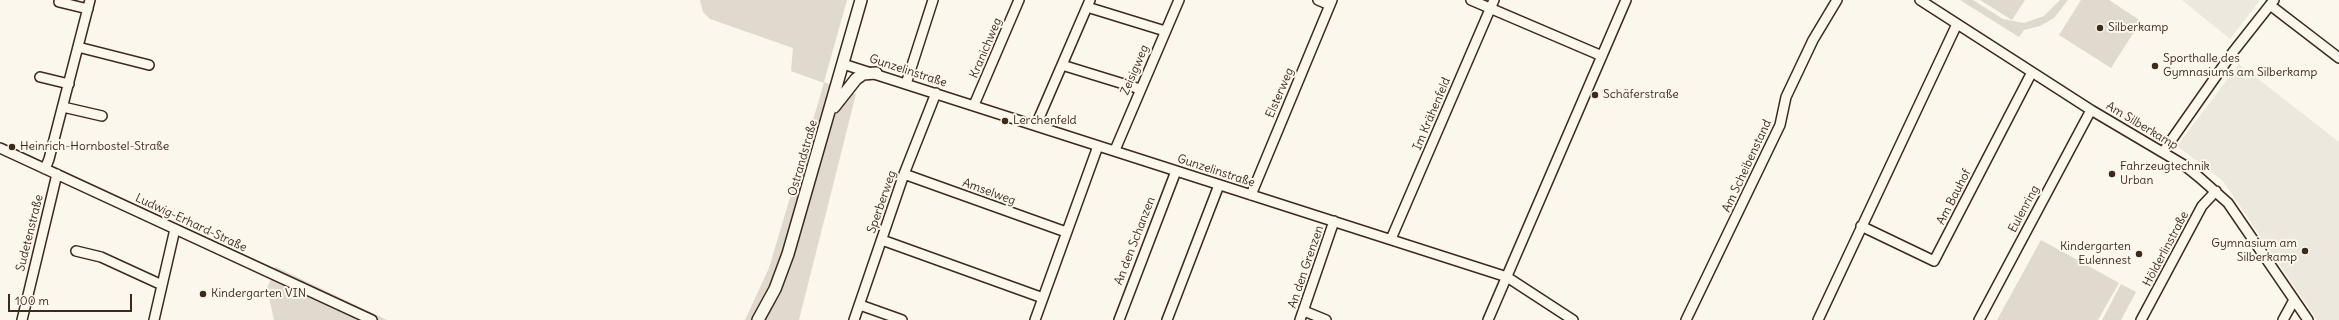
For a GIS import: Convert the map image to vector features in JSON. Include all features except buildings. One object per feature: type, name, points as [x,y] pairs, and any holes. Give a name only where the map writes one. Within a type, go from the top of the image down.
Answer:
[{"type":"main road","name":"Ostrandstraße","points":[[758,320],[775,289],[788,254],[861,0]]},
{"type":"main road","points":[[830,112],[856,79],[863,74],[876,74]]},
{"type":"street","points":[[906,84],[933,0]]},
{"type":"street","name":"Kranichweg","points":[[974,105],[1020,0]]},
{"type":"street","name":"Zeisigweg","points":[[1115,150],[1179,0]]},
{"type":"street","points":[[1318,0],[1331,2]]},
{"type":"street","points":[[1471,0],[1492,4],[1602,56]]},
{"type":"street","points":[[1488,320],[1626,0]]},
{"type":"street","name":"Am Scheibenstand","points":[[1686,320],[1780,125],[1786,97],[1813,40],[1837,0]]},
{"type":"street","name":"Am Silberkamp","points":[[1920,0],[2091,110],[2184,165],[2216,192],[2237,215],[2308,320]]},
{"type":"street","points":[[45,169],[49,160],[89,4],[59,2]]},
{"type":"street","name":"Elsterweg","points":[[1251,195],[1331,2]]},
{"type":"street","points":[[2163,152],[2233,52],[2272,2],[2339,58]]},
{"type":"street","points":[[1036,125],[1089,3],[1165,31]]},
{"type":"street","name":"Im Krähenfeld","points":[[1391,238],[1492,4]]},
{"type":"street","points":[[1818,320],[1957,24]]},
{"type":"street","points":[[78,47],[149,65]]},
{"type":"street","name":"Gunzelinstraße","points":[[843,64],[1098,146],[1115,150],[1251,195],[1391,238],[1507,277],[1573,320]]},
{"type":"street","points":[[1062,65],[1140,89]]},
{"type":"street","name":"Am Bauhof","points":[[1861,226],[1934,261],[2032,72]]},
{"type":"street","points":[[40,77],[69,84]]},
{"type":"street","name":"Sperberweg","points":[[854,320],[904,174],[936,93]]},
{"type":"street","points":[[63,106],[102,116]]},
{"type":"street","name":"Eulenring","points":[[1979,320],[2091,110]]},
{"type":"street","points":[[1035,320],[1098,146]]},
{"type":"street","name":"Ludwig-Erhard-Straße","points":[[0,148],[372,320]]},
{"type":"street","name":"An den Schanzen","points":[[1118,320],[1176,171]]},
{"type":"street","name":"Sudetenstraße","points":[[22,320],[57,174]]},
{"type":"street","name":"Amselweg","points":[[904,174],[1066,232]]},
{"type":"street","points":[[1167,320],[1219,184]]},
{"type":"street","name":"Hölderlinstraße","points":[[2141,320],[2202,206],[2216,192]]},
{"type":"street","name":"An den Grenzen","points":[[1302,316],[1334,221]]},
{"type":"street","points":[[154,320],[175,228]]},
{"type":"street","points":[[882,240],[1043,298]]},
{"type":"street","points":[[76,251],[101,257],[162,285]]},
{"type":"street","points":[[2283,320],[2294,300]]},
{"type":"street","points":[[860,305],[902,320]]},
{"type":"street","points":[[1302,316],[1326,320]]},
{"type":"shaded area","points":[[700,0],[847,0],[824,82],[856,94],[799,320],[745,320],[769,268],[824,83],[791,71],[793,48],[710,19],[703,12]]},
{"type":"shaded area","points":[[1960,0],[1973,0],[2003,19],[2024,23],[2044,16],[2060,0],[2068,0],[2054,18],[2040,26],[2024,30],[2019,37]]},
{"type":"shaded area","points":[[1980,0],[2025,0],[2012,20]]},
{"type":"shaded area","name":"Silberkamp","points":[[2081,0],[2109,0],[2141,21],[2111,68],[2059,35]]},
{"type":"shaded area","points":[[2182,0],[2260,0],[2230,39]]},
{"type":"shaded area","name":"Gymnasium am Silberkamp","points":[[2239,64],[2339,142],[2339,320],[2317,320],[2223,181],[2177,146]]},
{"type":"shaded area","points":[[2041,240],[2119,283],[2098,320],[1997,320]]},
{"type":"shaded area","points":[[276,267],[387,320],[274,320],[267,288]]},
{"type":"shaded area","points":[[2121,284],[2136,292],[2121,320],[2102,320]]},
{"type":"place","name":"Silberkamp","points":[[2100,28]]},
{"type":"place","name":"Sporthalle des Gymnasiums am Silberkamp","points":[[2155,66]]},
{"type":"place","name":"Schäferstraße","points":[[1595,95]]},
{"type":"place","name":"Lerchenfeld","points":[[1005,121]]},
{"type":"place","name":"Heinrich-Hornbostel-Straße","points":[[12,147]]},
{"type":"place","name":"Fahrzeugtechnik Urban","points":[[2112,174]]},
{"type":"place","name":"Gymnasium am Silberkamp","points":[[2305,251]]},
{"type":"place","name":"Kindergarten Eulennest","points":[[2139,254]]},
{"type":"place","name":"Kindergarten VIN","points":[[203,294]]}]
